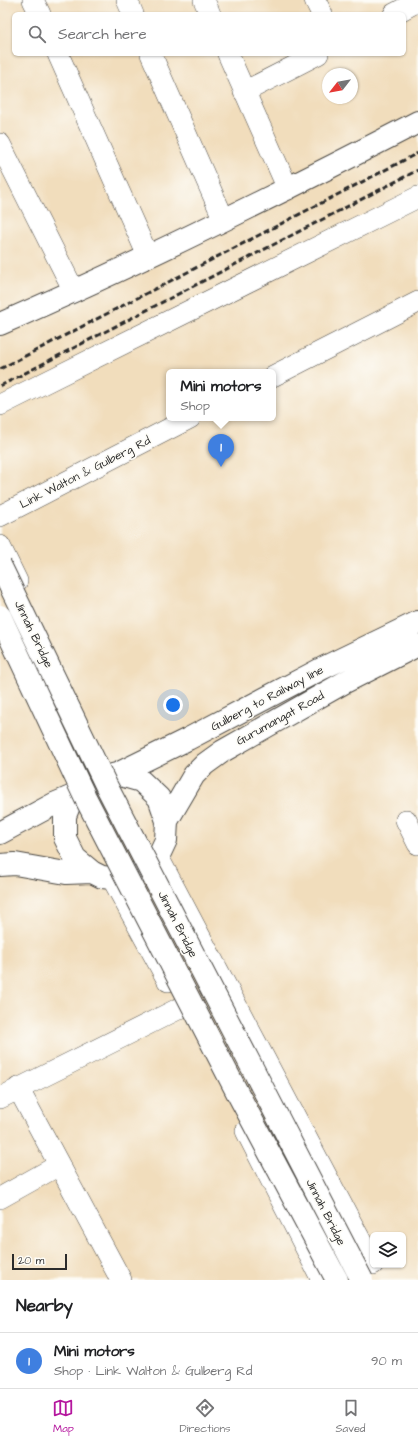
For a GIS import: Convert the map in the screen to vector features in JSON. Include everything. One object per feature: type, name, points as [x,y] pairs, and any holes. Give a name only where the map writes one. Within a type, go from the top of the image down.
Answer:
[{"type":"main road","points":[[0,324],[74,291],[224,220],[418,122]]},
{"type":"main road","name":"Jinnah Bridge","points":[[0,565],[106,785],[362,1280]]},
{"type":"main road","name":"Jinnah Bridge","points":[[0,616],[85,797],[238,1094],[337,1280]]},
{"type":"main road","name":"Gulberg to Railway line","points":[[114,775],[418,622]]},
{"type":"main road","name":"Gurumangat Road","points":[[167,821],[194,775],[205,764],[223,751],[345,682],[418,645]]},
{"type":"main road","points":[[0,833],[75,794],[92,780],[114,775],[141,781],[159,798],[167,821],[166,840],[158,857],[146,869],[130,876],[112,878],[102,877],[92,872],[75,858],[65,838],[65,816],[75,794]]},
{"type":"main road","points":[[0,865],[15,864],[66,873],[92,872]]},
{"type":"street","points":[[33,0],[39,12]]},
{"type":"street","points":[[127,0],[132,12]]},
{"type":"street","points":[[204,0],[209,12]]},
{"type":"street","points":[[315,0],[321,12]]},
{"type":"street","points":[[398,12],[418,1]]},
{"type":"street","points":[[59,56],[148,256]]},
{"type":"street","points":[[152,56],[224,220]]},
{"type":"street","points":[[229,56],[288,189]]},
{"type":"street","points":[[244,92],[314,56]]},
{"type":"street","points":[[0,144],[74,291]]},
{"type":"street","points":[[0,405],[418,197]]},
{"type":"street","points":[[276,374],[418,302]]},
{"type":"street","name":"Link Walton & Gulberg Rd","points":[[0,516],[184,421]]},
{"type":"street","points":[[0,546],[114,775]]},
{"type":"street","points":[[0,634],[75,794]]},
{"type":"street","points":[[406,820],[418,844]]},
{"type":"street","points":[[158,857],[370,1259]]},
{"type":"street","points":[[112,878],[182,1007],[322,1280]]},
{"type":"street","points":[[0,1098],[182,1007]]},
{"type":"street","points":[[18,1088],[120,1280]]},
{"type":"street","points":[[0,1198],[59,1165]]},
{"type":"street","points":[[375,1268],[381,1280]]},
{"type":"railway","points":[[0,369],[418,153]]},
{"type":"railway","points":[[0,386],[418,170]]},
{"type":"place","name":"Mini motors","points":[[221,467]]}]
